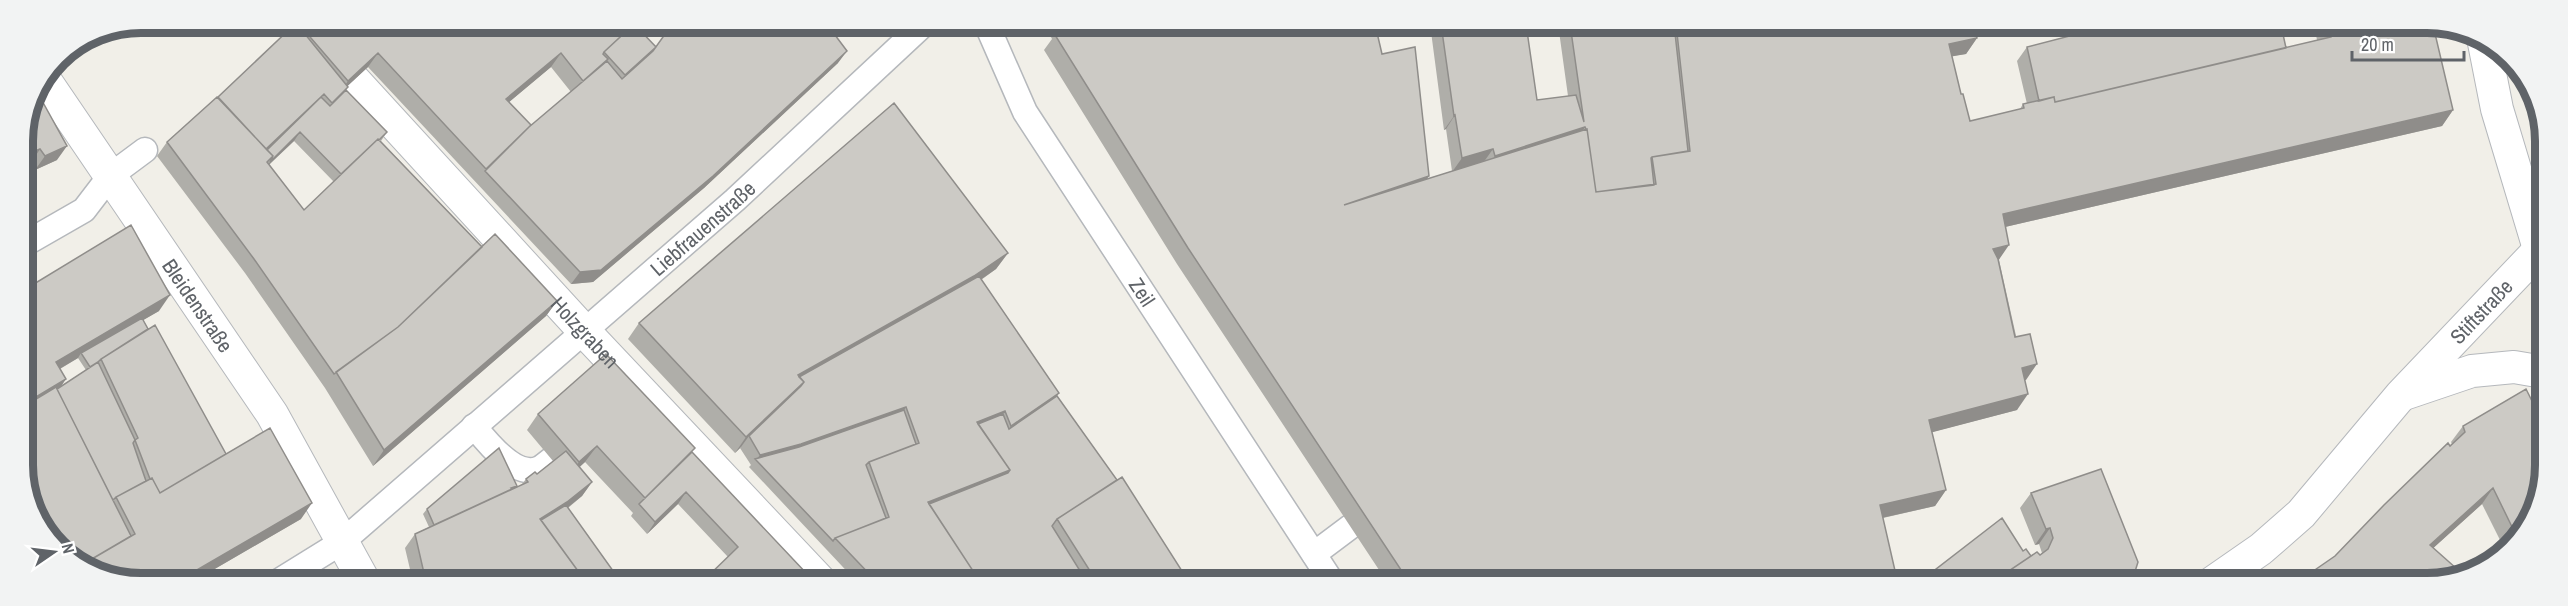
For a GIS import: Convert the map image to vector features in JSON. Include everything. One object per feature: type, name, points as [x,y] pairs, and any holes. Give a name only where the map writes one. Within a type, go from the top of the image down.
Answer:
[{"type":"street","name":"Liebfrauenstraße","points":[[292,573],[342,542],[585,332],[735,200],[914,33]]},
{"type":"street","name":"Zeil","points":[[990,33],[1025,112],[1326,573]]},
{"type":"street","name":"Stiftstraße","points":[[2485,50],[2498,110],[2535,229]]},
{"type":"street","name":"Holzgraben","points":[[354,80],[585,332],[813,573]]},
{"type":"street","name":"Bleidenstraße","points":[[49,84],[272,414],[359,573]]},
{"type":"street","points":[[33,239],[84,210],[110,176],[145,150]]},
{"type":"street","name":"Stiftstraße","points":[[2226,573],[2261,549],[2301,514],[2401,395],[2535,259]]},
{"type":"street","name":"Stiftstraße","points":[[2401,395],[2472,371],[2514,367],[2535,371]]},
{"type":"street","points":[[474,426],[502,459],[525,469],[539,469],[552,459]]},
{"type":"street","points":[[1314,554],[1350,527]]},
{"type":"building","points":[[285,33],[304,33],[348,87],[332,103],[324,94],[266,149],[218,97]]},
{"type":"building","points":[[307,33],[624,33],[604,52],[603,54],[608,59],[583,81],[561,53],[506,99],[531,125],[486,169],[378,53],[348,81]]},
{"type":"building","points":[[624,33],[643,33],[656,47],[625,75],[604,52]]},
{"type":"building","points":[[666,33],[834,33],[847,51],[713,176],[601,270],[580,272],[485,171],[529,127],[607,61],[622,79],[653,51]]},
{"type":"building","points":[[1058,33],[1377,33],[1382,54],[1415,47],[1429,176],[1344,205],[1587,129],[1596,192],[1656,184],[1652,157],[1690,151],[1677,33],[1976,33],[1977,38],[1949,44],[1970,121],[2024,108],[2023,104],[2054,97],[2055,102],[2331,37],[2330,33],[2434,33],[2453,110],[2003,214],[2009,245],[1993,249],[1998,259],[2015,337],[2030,334],[2037,364],[2022,368],[2028,394],[1929,420],[1946,490],[1880,505],[1896,573],[1403,573],[1188,248],[1055,35]]},
{"type":"building","points":[[1442,33],[1527,33],[1537,100],[1576,95],[1584,122],[1571,33],[1675,33],[1688,151],[1651,158],[1654,185],[1596,192],[1585,127],[1495,156],[1493,149],[1462,158]]},
{"type":"building","points":[[2081,33],[2283,33],[2286,48],[2055,102],[2054,97],[2039,101],[2027,47]]},
{"type":"building","points":[[346,90],[387,132],[379,140],[341,174],[300,132],[270,162],[273,156],[267,150],[321,97],[330,106]]},
{"type":"building","points":[[217,97],[273,156],[267,162],[304,210],[378,139],[482,247],[398,327],[334,374],[254,259],[167,142]]},
{"type":"building","points":[[41,99],[67,146],[45,156],[40,149],[33,152],[34,127]]},
{"type":"building","points":[[894,103],[1008,253],[974,276],[798,375],[804,382],[746,437],[639,323]]},
{"type":"building","points":[[131,225],[170,295],[56,362],[66,379],[36,397],[33,392],[33,285]]},
{"type":"building","points":[[495,234],[557,301],[384,450],[336,372],[398,327]]},
{"type":"building","points":[[979,276],[1059,393],[1011,426],[1005,411],[977,422],[1010,470],[928,502],[974,573],[868,573],[835,538],[889,517],[869,462],[919,443],[906,407],[801,444],[760,455],[749,436],[801,386],[804,382],[799,377]]},
{"type":"building","points":[[142,318],[148,329],[90,367],[81,353]]},
{"type":"building","points":[[155,325],[226,454],[160,493],[152,478],[150,479],[135,440],[138,438],[101,359]]},
{"type":"building","points":[[606,354],[695,448],[645,498],[597,446],[579,462],[538,414]]},
{"type":"building","points":[[98,362],[135,440],[133,443],[146,481],[113,500],[57,389]]},
{"type":"building","points":[[56,387],[131,536],[90,560],[84,557],[84,522],[49,522],[35,486],[33,401]]},
{"type":"building","points":[[2526,389],[2535,407],[2534,479],[2524,513],[2514,530],[2493,488],[2430,545],[2456,569],[2434,573],[2310,573],[2335,556],[2448,443],[2450,446],[2465,432],[2463,426]]},
{"type":"building","points":[[1057,396],[1117,480],[1057,519],[1052,526],[1081,573],[983,573],[981,570],[974,573],[929,504],[1008,473],[1010,470],[978,424],[1003,414],[1009,429]]},
{"type":"building","points":[[904,410],[916,444],[866,465],[886,518],[835,538],[833,541],[755,459],[799,447]]},
{"type":"building","points":[[270,428],[312,503],[192,573],[134,573],[113,569],[90,560],[135,534],[116,497],[152,478],[160,493]]},
{"type":"building","points":[[499,448],[517,486],[434,525],[427,509]]},
{"type":"building","points":[[566,451],[592,482],[567,502],[540,519],[579,573],[424,573],[415,534],[528,482],[526,479],[535,472],[537,474]]},
{"type":"building","points":[[692,452],[806,573],[711,573],[738,547],[686,492],[655,522],[639,504]]},
{"type":"building","points":[[2101,469],[2138,562],[2135,573],[2006,573],[2037,552],[2040,555],[2048,549],[2053,538],[2050,528],[2046,529],[2031,493]]},
{"type":"building","points":[[1122,477],[1183,573],[1091,573],[1057,519]]},
{"type":"building","points":[[566,505],[615,573],[579,573],[541,520]]},
{"type":"building","points":[[2002,518],[2023,551],[2026,549],[2031,556],[2006,573],[1931,573]]}]
